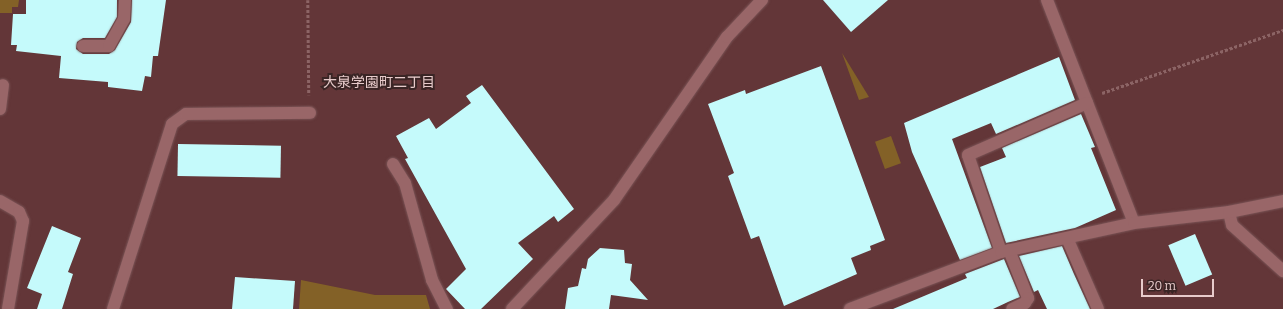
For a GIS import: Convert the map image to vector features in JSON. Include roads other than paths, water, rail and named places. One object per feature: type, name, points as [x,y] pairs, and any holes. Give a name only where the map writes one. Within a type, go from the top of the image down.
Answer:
[{"type":"street","points":[[83,46],[109,46],[124,19],[125,0]]},
{"type":"street","points":[[512,309],[614,200],[727,38],[762,0]]},
{"type":"street","points":[[1047,0],[1134,223]]},
{"type":"street","points":[[0,109],[3,85]]},
{"type":"street","points":[[1012,309],[1025,303],[1028,298],[1005,251],[968,155],[1086,101]]},
{"type":"street","points":[[113,309],[172,124],[186,114],[310,113]]},
{"type":"street","points":[[393,164],[405,183],[432,280],[447,309]]},
{"type":"street","points":[[0,201],[19,212],[23,221],[8,309]]},
{"type":"street","points":[[850,309],[1005,251],[1134,223],[1229,212],[1283,202]]},
{"type":"street","points":[[1229,212],[1232,225],[1283,271]]},
{"type":"street","points":[[1067,238],[1098,309]]},
{"type":"district","name":"大泉学園町二丁目","points":[[379,83]]}]
